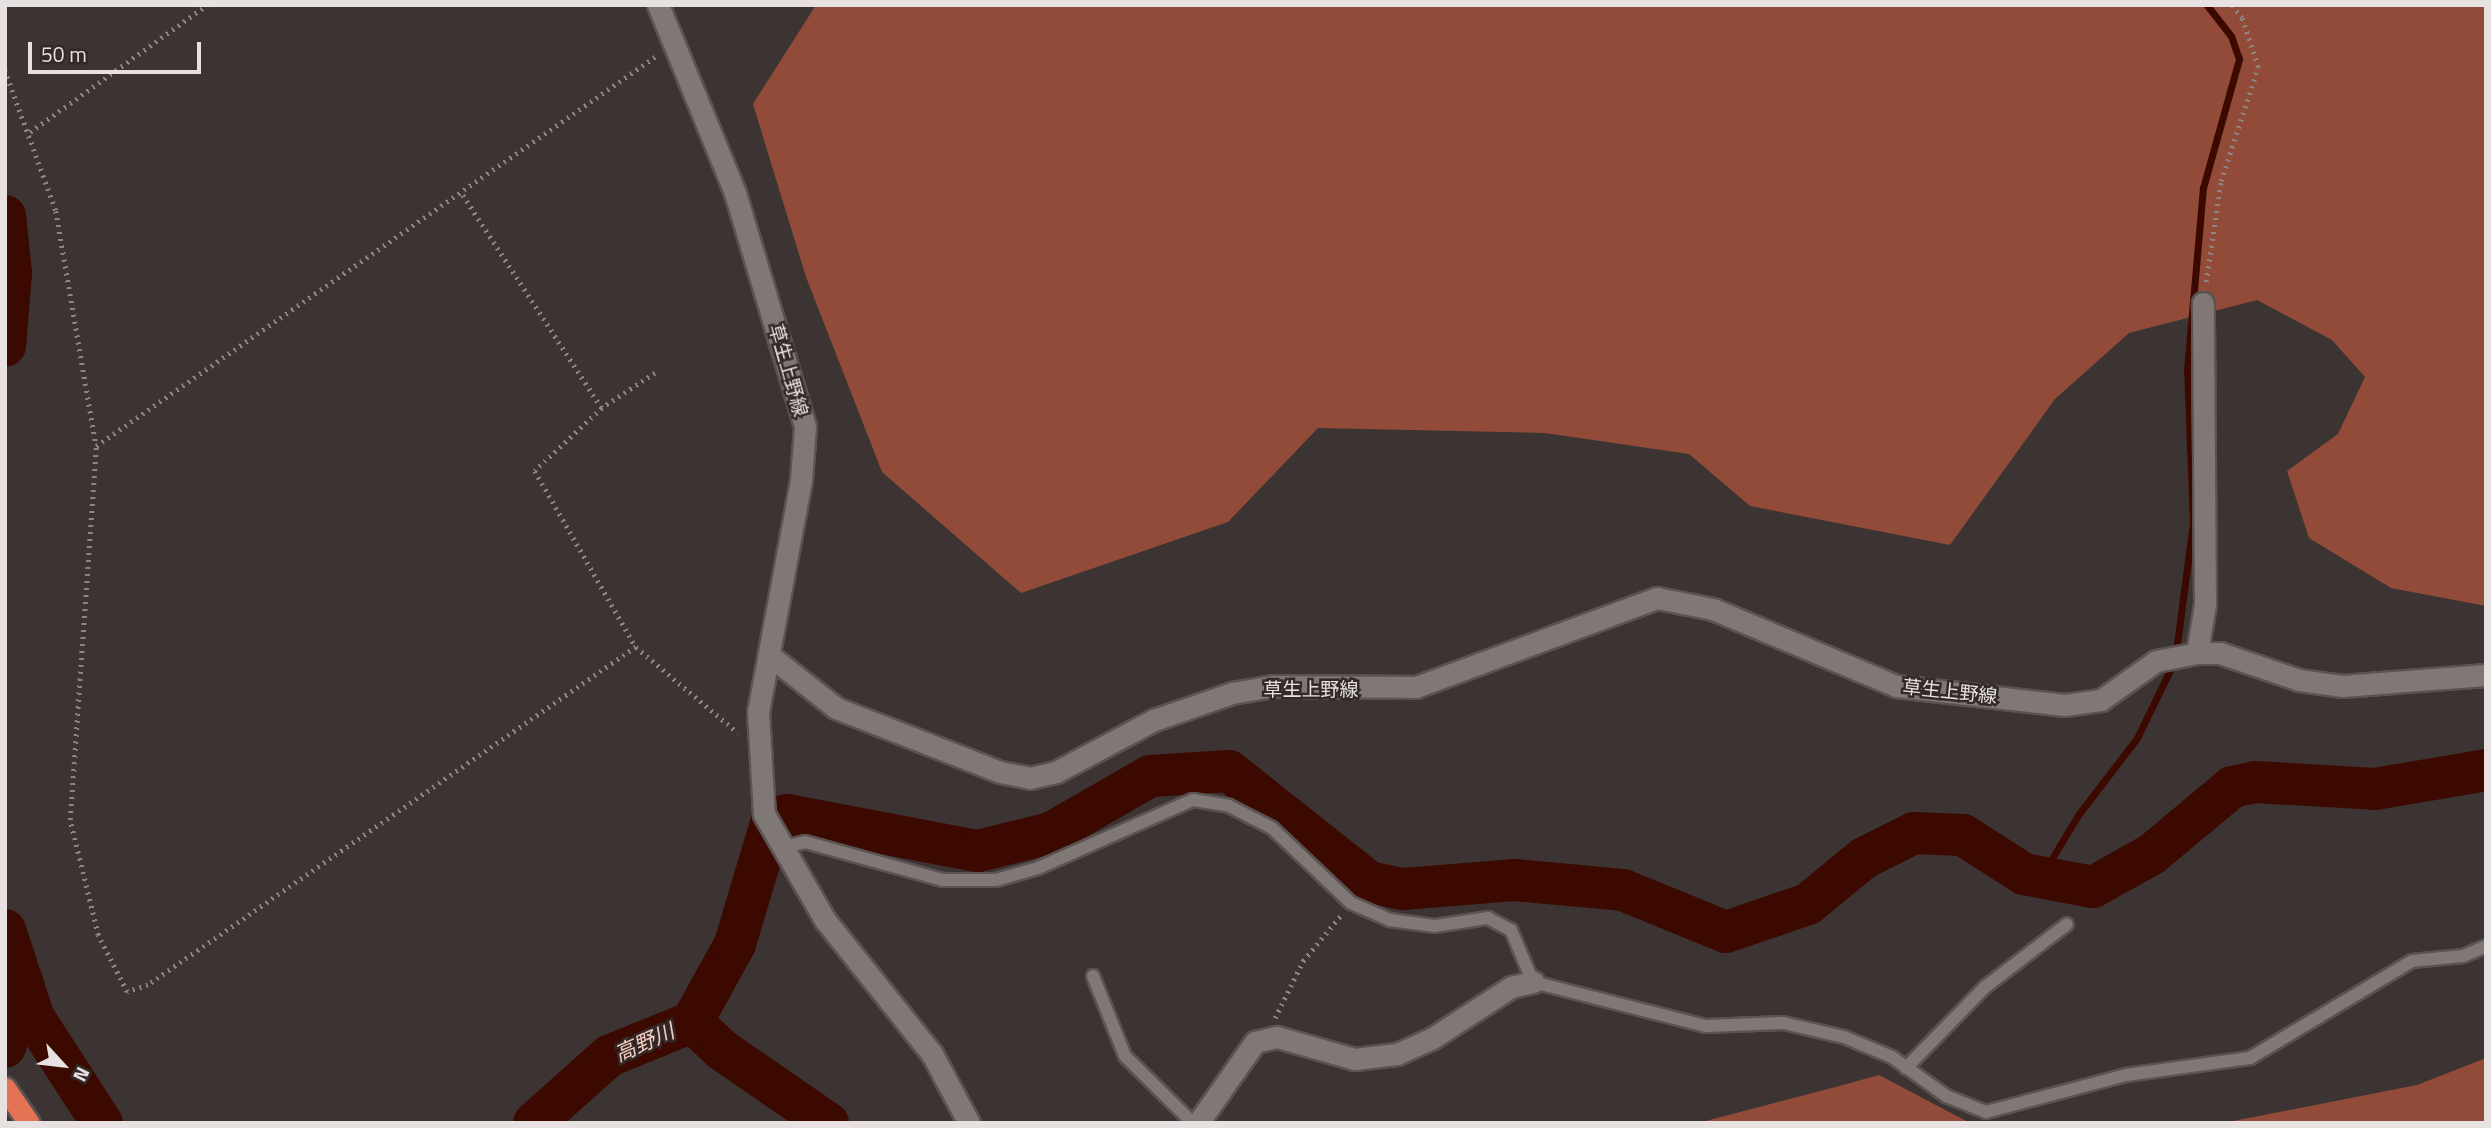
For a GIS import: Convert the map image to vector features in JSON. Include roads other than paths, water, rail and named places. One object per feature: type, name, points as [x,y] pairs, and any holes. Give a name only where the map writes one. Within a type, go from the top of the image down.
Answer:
[{"type":"highway","points":[[5,1088],[24,1116]]},
{"type":"main road","name":"草生上野線","points":[[658,5],[676,41],[736,193],[805,426],[769,655],[836,708],[1000,772],[1030,778],[1056,772],[1154,720],[1232,692],[1273,686],[1416,687],[1657,598],[1713,609],[1821,659],[1896,686],[2065,705],[2101,699],[2156,661],[2197,653],[2220,653],[2298,680],[2342,686],[2486,675]]},
{"type":"main road","points":[[2197,653],[2205,604],[2203,303]]},
{"type":"main road","points":[[769,655],[758,711],[757,751],[764,814],[780,848],[825,920],[932,1054],[969,1123]]},
{"type":"main road","points":[[1195,1123],[1255,1042],[1277,1037],[1355,1059],[1397,1054],[1431,1040],[1511,987],[1534,982]]},
{"type":"lane","points":[[780,848],[805,842],[943,880],[996,880],[1193,800],[1229,806],[1272,828],[1351,903],[1390,920],[1435,926],[1488,918],[1511,929],[1534,982],[1705,1026],[1783,1023],[1844,1037],[1906,1068],[1946,1096],[1986,1112],[2126,1075],[2250,1058],[2412,961],[2463,956],[2486,946]]},
{"type":"lane","points":[[1906,1068],[1985,988],[2067,924]]},
{"type":"lane","points":[[1093,976],[1125,1056],[1195,1123]]},
{"type":"waterway","points":[[2177,644],[2193,523],[2187,370],[2203,188],[2239,59],[2231,36],[2207,5]]},
{"type":"waterway","name":"高野川","points":[[5,216],[11,273],[5,346]]},
{"type":"waterway","name":"高野川","points":[[5,275],[11,273]]},
{"type":"waterway","points":[[2042,875],[2078,815],[2137,738],[2170,670]]},
{"type":"waterway","points":[[692,1022],[735,944],[771,823],[787,815],[978,851],[1051,833],[1150,776],[1229,771],[1369,882],[1403,889],[1514,880],[1623,890],[1726,932],[1808,904],[1864,858],[1914,833],[1963,835],[2024,874],[2093,887],[2152,854],[2232,787],[2255,782],[2375,789],[2486,770]]},
{"type":"waterway","name":"高野川","points":[[5,930],[34,1018],[102,1123]]},
{"type":"waterway","points":[[5,1047],[23,983]]},
{"type":"waterway","name":"高野川","points":[[692,1022],[722,1050],[828,1123]]},
{"type":"waterway","name":"高野川","points":[[534,1123],[609,1056],[692,1022]]}]
